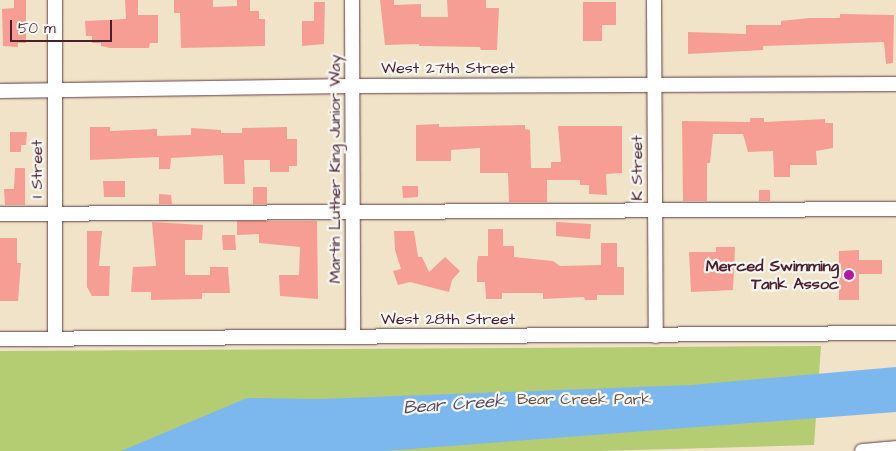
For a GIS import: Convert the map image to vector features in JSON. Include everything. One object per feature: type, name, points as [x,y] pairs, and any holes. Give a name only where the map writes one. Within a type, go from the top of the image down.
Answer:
[{"type":"street","name":"I Street","points":[[55,0],[55,338]]},
{"type":"street","name":"Martin Luther King Junior Way","points":[[352,0],[353,337]]},
{"type":"street","name":"K Street","points":[[654,0],[656,336]]},
{"type":"street","name":"West 27th Street","points":[[0,92],[352,86],[896,84]]},
{"type":"street","points":[[0,214],[896,209]]},
{"type":"street","name":"West 28th Street","points":[[0,339],[896,333]]},
{"type":"street","points":[[862,451],[896,448]]},
{"type":"green space","name":"Bear Creek Park","points":[[821,346],[814,445],[600,451],[0,451],[0,351]]},
{"type":"water","name":"Bear Creek","points":[[896,367],[896,412],[385,451],[121,451],[247,398],[321,399],[691,385]]},
{"type":"building","points":[[14,0],[26,0],[26,43],[18,43],[18,47],[3,46],[2,9],[14,8]]},
{"type":"building","points":[[125,0],[138,0],[138,15],[158,15],[158,43],[150,43],[149,48],[110,48],[101,46],[101,43],[92,43],[92,36],[86,36],[85,21],[126,19]]},
{"type":"building","points":[[174,0],[213,0],[213,7],[237,6],[237,0],[250,0],[250,11],[259,11],[259,19],[265,19],[265,46],[181,48],[180,13],[174,13]]},
{"type":"building","points":[[380,0],[394,0],[394,5],[421,4],[421,17],[448,17],[447,0],[486,0],[486,8],[499,8],[497,50],[481,50],[480,47],[419,46],[419,44],[385,45]]},
{"type":"building","points":[[314,2],[325,2],[324,44],[302,46],[302,21],[314,21]]},
{"type":"building","points":[[583,2],[616,2],[616,25],[602,25],[602,41],[583,41]]},
{"type":"building","points":[[840,14],[894,15],[893,63],[886,64],[884,42],[763,46],[763,50],[688,54],[688,32],[746,34],[746,25],[781,25],[781,21],[809,18],[840,18]]},
{"type":"building","points":[[750,118],[764,118],[764,122],[825,119],[825,123],[833,123],[833,148],[816,151],[817,165],[790,165],[790,177],[774,177],[773,151],[748,152],[743,134],[713,134],[710,163],[707,163],[707,201],[683,201],[682,121],[750,122]]},
{"type":"building","points":[[439,124],[439,127],[525,125],[525,129],[530,130],[531,168],[551,168],[551,162],[561,162],[558,126],[622,126],[622,173],[606,174],[607,195],[589,194],[589,185],[580,185],[580,180],[547,180],[547,202],[509,202],[508,173],[480,173],[480,148],[451,150],[451,161],[416,161],[416,125]]},
{"type":"building","points":[[90,127],[110,127],[110,131],[157,129],[157,136],[191,135],[191,128],[221,130],[221,133],[242,133],[242,128],[287,127],[287,139],[297,139],[297,166],[289,166],[289,172],[270,172],[270,160],[244,160],[245,184],[224,184],[223,155],[171,158],[170,169],[159,169],[159,157],[90,160]]},
{"type":"building","points":[[10,132],[27,132],[26,145],[21,145],[21,152],[10,152]]},
{"type":"building","points":[[15,168],[25,168],[25,205],[5,205],[4,189],[14,189]]},
{"type":"building","points":[[103,181],[125,181],[125,197],[104,197]]},
{"type":"building","points":[[402,186],[418,186],[418,197],[403,198]]},
{"type":"building","points":[[253,187],[267,187],[267,204],[253,204]]},
{"type":"building","points":[[759,190],[770,190],[770,201],[759,201]]},
{"type":"building","points":[[159,194],[171,195],[172,204],[159,204]]},
{"type":"building","points":[[237,221],[317,221],[318,299],[280,296],[279,275],[299,275],[300,247],[259,243],[259,234],[237,235]]},
{"type":"building","points":[[152,222],[203,225],[202,240],[185,240],[185,275],[210,275],[210,267],[228,267],[230,293],[202,293],[202,299],[151,300],[151,292],[131,292],[133,267],[156,266]]},
{"type":"building","points":[[556,222],[591,224],[590,239],[556,236]]},
{"type":"building","points":[[488,229],[503,229],[503,246],[514,246],[514,257],[553,261],[560,266],[601,265],[601,243],[617,243],[617,267],[624,267],[624,295],[597,295],[597,300],[585,300],[584,297],[543,299],[543,293],[502,293],[502,299],[486,299],[485,282],[477,282],[477,264],[478,256],[488,256]]},
{"type":"building","points":[[87,231],[102,231],[99,266],[110,266],[109,296],[92,296],[87,287]]},
{"type":"building","points":[[394,231],[414,231],[418,257],[422,257],[429,272],[445,257],[460,271],[452,280],[449,292],[410,282],[398,285],[393,271],[401,269],[395,250]]},
{"type":"building","points":[[222,235],[235,235],[236,250],[223,250]]},
{"type":"building","points":[[0,238],[17,238],[17,263],[21,263],[18,301],[0,301]]},
{"type":"building","points":[[716,247],[735,247],[733,290],[691,292],[689,252],[716,252]]},
{"type":"building","name":"Merced Swimming Tank Assoc","points":[[859,250],[859,260],[882,260],[882,274],[859,274],[859,300],[839,300],[839,251]]},
{"type":"place","name":"Merced Swimming Tank Assoc","points":[[849,275]]}]
